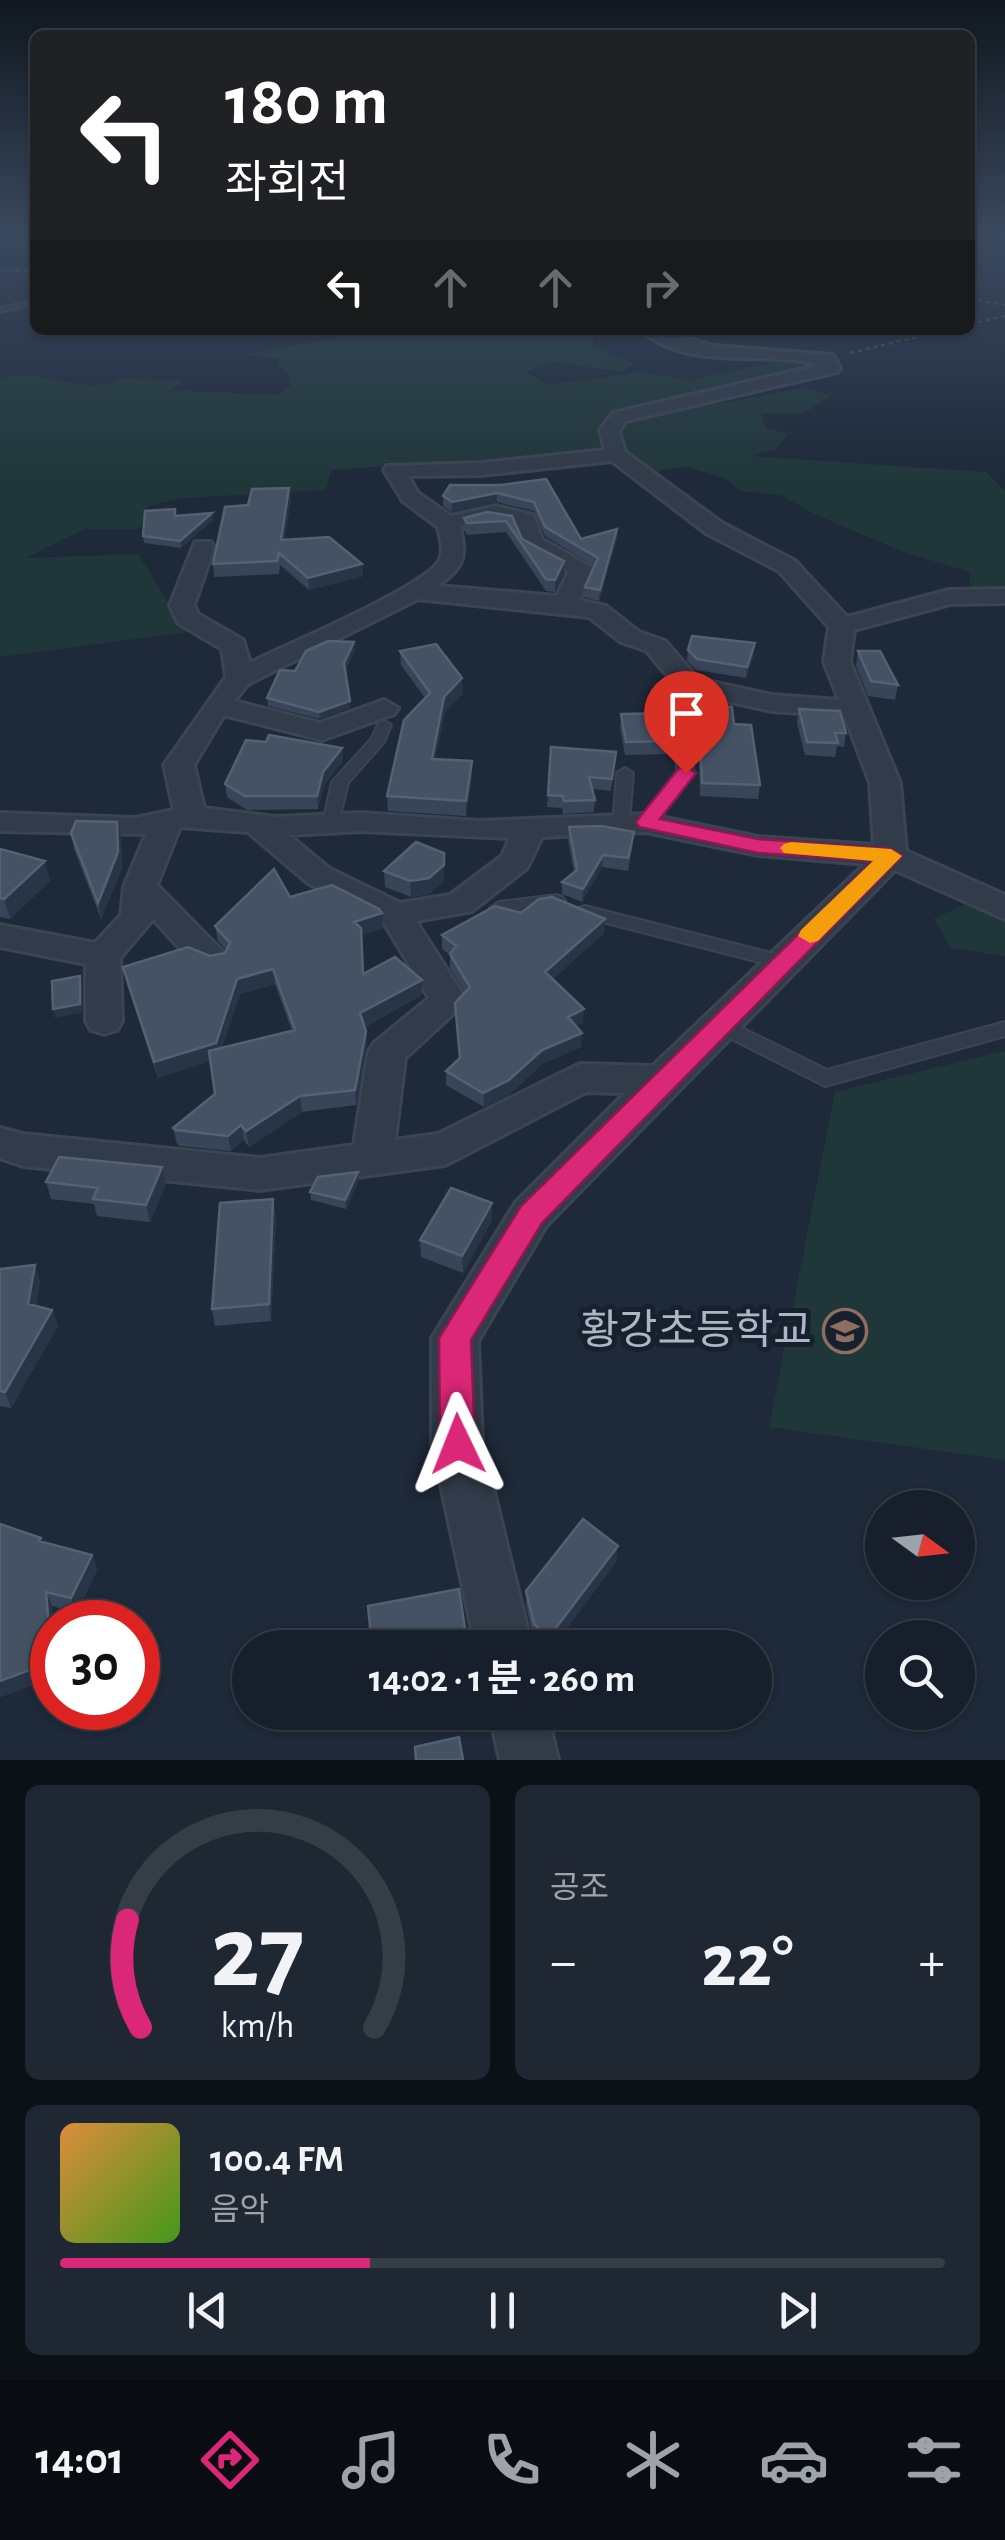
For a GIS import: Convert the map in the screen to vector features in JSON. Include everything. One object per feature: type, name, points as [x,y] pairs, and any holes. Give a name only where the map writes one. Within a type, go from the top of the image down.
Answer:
[{"type":"street","points":[[657,335],[698,349],[827,359],[831,368],[778,384],[620,417],[610,430],[616,455],[714,528],[787,566],[842,626],[838,662],[885,783],[891,856]]},
{"type":"street","points":[[104,1021],[103,956],[138,917],[140,888],[179,819],[179,765],[216,705],[238,678],[414,591],[447,568],[454,552],[448,524],[410,496],[394,470],[481,469],[616,455]]},
{"type":"street","points":[[448,524],[488,512],[525,520],[532,543],[582,569],[565,604]]},
{"type":"street","points":[[203,546],[182,605],[187,618],[234,645],[238,678]]},
{"type":"street","points":[[414,591],[565,604],[597,611],[630,637],[656,646],[689,684],[772,703],[856,709]]},
{"type":"street","points":[[842,626],[949,597],[1005,596]]},
{"type":"street","points":[[216,705],[322,732],[384,716]]},
{"type":"street","points":[[0,822],[135,828],[179,819],[478,830],[634,823],[758,846],[891,856],[1005,908]]},
{"type":"street","points":[[257,824],[319,876],[366,896],[395,914],[449,1001],[388,1053],[373,1156]]},
{"type":"street","points":[[395,914],[460,904],[516,861],[530,827]]},
{"type":"street","points":[[500,1630],[458,1444],[455,1338],[531,1214],[891,856]]},
{"type":"street","points":[[140,888],[212,958]]},
{"type":"street","points":[[0,936],[103,956]]},
{"type":"street","points":[[8,1156],[260,1174],[445,1149],[580,1078],[662,1080]]},
{"type":"street","points":[[522,1730],[529,1760]]},
{"type":"lane","points":[[331,824],[340,782],[379,739],[384,716]]},
{"type":"lane","points":[[634,823],[686,773],[682,749]]},
{"type":"lane","points":[[626,773],[634,823]]},
{"type":"lane","points":[[499,908],[554,900],[606,920],[661,930],[782,962]]},
{"type":"lane","points":[[720,1024],[825,1078],[1005,1029]]},
{"type":"path","points":[[827,359],[925,335]]},
{"type":"green space","points":[[590,335],[593,345],[634,364],[622,372],[551,361],[526,372],[547,385],[642,372],[691,380],[785,360],[822,365],[627,420],[804,388],[831,396],[802,414],[761,413],[766,428],[788,434],[776,449],[751,456],[986,472],[1005,491],[1005,590],[969,591],[970,572],[906,553],[814,514],[781,495],[739,491],[725,478],[686,467],[657,471],[636,461],[626,450],[331,470],[326,490],[183,498],[149,506],[139,529],[85,529],[25,558],[138,554],[187,632],[0,657],[0,378],[31,376],[94,385],[121,378],[183,381],[172,390],[278,395],[291,386],[289,374],[277,365],[280,359],[240,355],[336,338]]},
{"type":"green space","points":[[980,886],[1005,893],[1005,956],[950,948],[934,918],[962,906]]},
{"type":"green space","points":[[1005,1051],[1005,1460],[769,1427],[835,1092]]},
{"type":"building","points":[[546,479],[581,539],[617,529],[600,590],[585,587],[598,558],[545,527],[534,502],[497,493],[452,502],[443,496],[450,485],[501,485]]},
{"type":"building","points":[[289,488],[281,540],[329,537],[362,564],[308,578],[279,553],[277,561],[213,564],[225,507],[248,505],[252,489]]},
{"type":"building","points":[[175,509],[175,516],[212,513],[180,541],[143,536],[145,511]]},
{"type":"building","points":[[487,512],[512,516],[522,539],[564,561],[555,580],[546,579],[506,521],[467,523],[464,518]]},
{"type":"building","points":[[692,636],[755,643],[747,667],[697,659],[688,650]]},
{"type":"building","points":[[328,641],[354,642],[344,663],[350,701],[319,712],[267,698],[280,670],[295,671],[306,651]]},
{"type":"building","points":[[436,644],[462,678],[444,697],[432,759],[472,761],[466,801],[387,796],[404,720],[430,693],[400,651]]},
{"type":"building","points":[[858,651],[880,651],[898,685],[871,681]]},
{"type":"building","points":[[675,705],[732,707],[734,724],[751,725],[760,785],[702,783],[700,740],[681,728],[673,733],[672,741],[626,742],[621,714],[676,713]]},
{"type":"building","points":[[799,709],[840,711],[846,733],[835,733],[838,743],[807,742]]},
{"type":"building","points":[[269,735],[342,748],[323,772],[317,796],[245,796],[225,784],[246,740],[266,742]]},
{"type":"building","points":[[551,747],[616,752],[612,779],[589,777],[595,800],[564,801],[563,796],[548,795]]},
{"type":"building","points":[[76,821],[117,822],[118,852],[98,903],[71,833]]},
{"type":"building","points":[[602,826],[634,832],[628,858],[603,855],[583,889],[562,882],[577,870],[569,827]]},
{"type":"building","points":[[416,842],[444,853],[444,865],[429,878],[410,881],[384,871]]},
{"type":"building","points":[[0,849],[45,861],[4,899],[0,898]]},
{"type":"building","points":[[274,869],[290,897],[332,885],[379,909],[382,913],[354,922],[361,928],[363,974],[395,957],[422,980],[360,1013],[366,1031],[355,1090],[300,1096],[246,1131],[241,1125],[228,1136],[176,1130],[173,1128],[215,1094],[209,1051],[295,1030],[273,969],[237,979],[216,1043],[154,1062],[123,967],[188,947],[210,956],[225,953],[230,943],[215,926]]},
{"type":"building","points":[[552,897],[605,919],[545,972],[584,1009],[568,1017],[582,1033],[542,1050],[509,1080],[483,1093],[446,1071],[460,1058],[455,1003],[470,987],[450,954],[456,946],[442,935],[495,906],[521,913],[539,899]]},
{"type":"building","points":[[80,976],[80,1004],[53,1009],[52,981]]},
{"type":"building","points":[[59,1157],[162,1167],[146,1205],[93,1199],[98,1188],[46,1182]]},
{"type":"building","points":[[358,1172],[345,1200],[310,1192],[318,1177]]},
{"type":"building","points":[[451,1188],[492,1203],[462,1256],[420,1240]]},
{"type":"building","points":[[273,1199],[269,1304],[212,1309],[220,1203]]},
{"type":"building","points":[[35,1265],[28,1304],[52,1310],[5,1392],[0,1391],[0,1269]]},
{"type":"building","points":[[583,1519],[618,1546],[554,1630],[541,1630],[534,1624],[526,1591]]},
{"type":"building","points":[[0,1524],[41,1538],[39,1541],[92,1555],[71,1598],[46,1592],[47,1600],[30,1600],[30,1670],[0,1681]]},
{"type":"building","points":[[459,1589],[465,1630],[370,1630],[368,1606]]},
{"type":"building","points":[[459,1737],[463,1760],[416,1760],[415,1747]]},
{"type":"slow traffic","points":[[791,848],[891,856],[810,936]]},
{"type":"place","name":"황강초등학교","points":[[845,1331]]},
{"type":"route","points":[[458,1444],[455,1338],[531,1214],[891,856],[758,846],[646,822],[686,773]]}]
